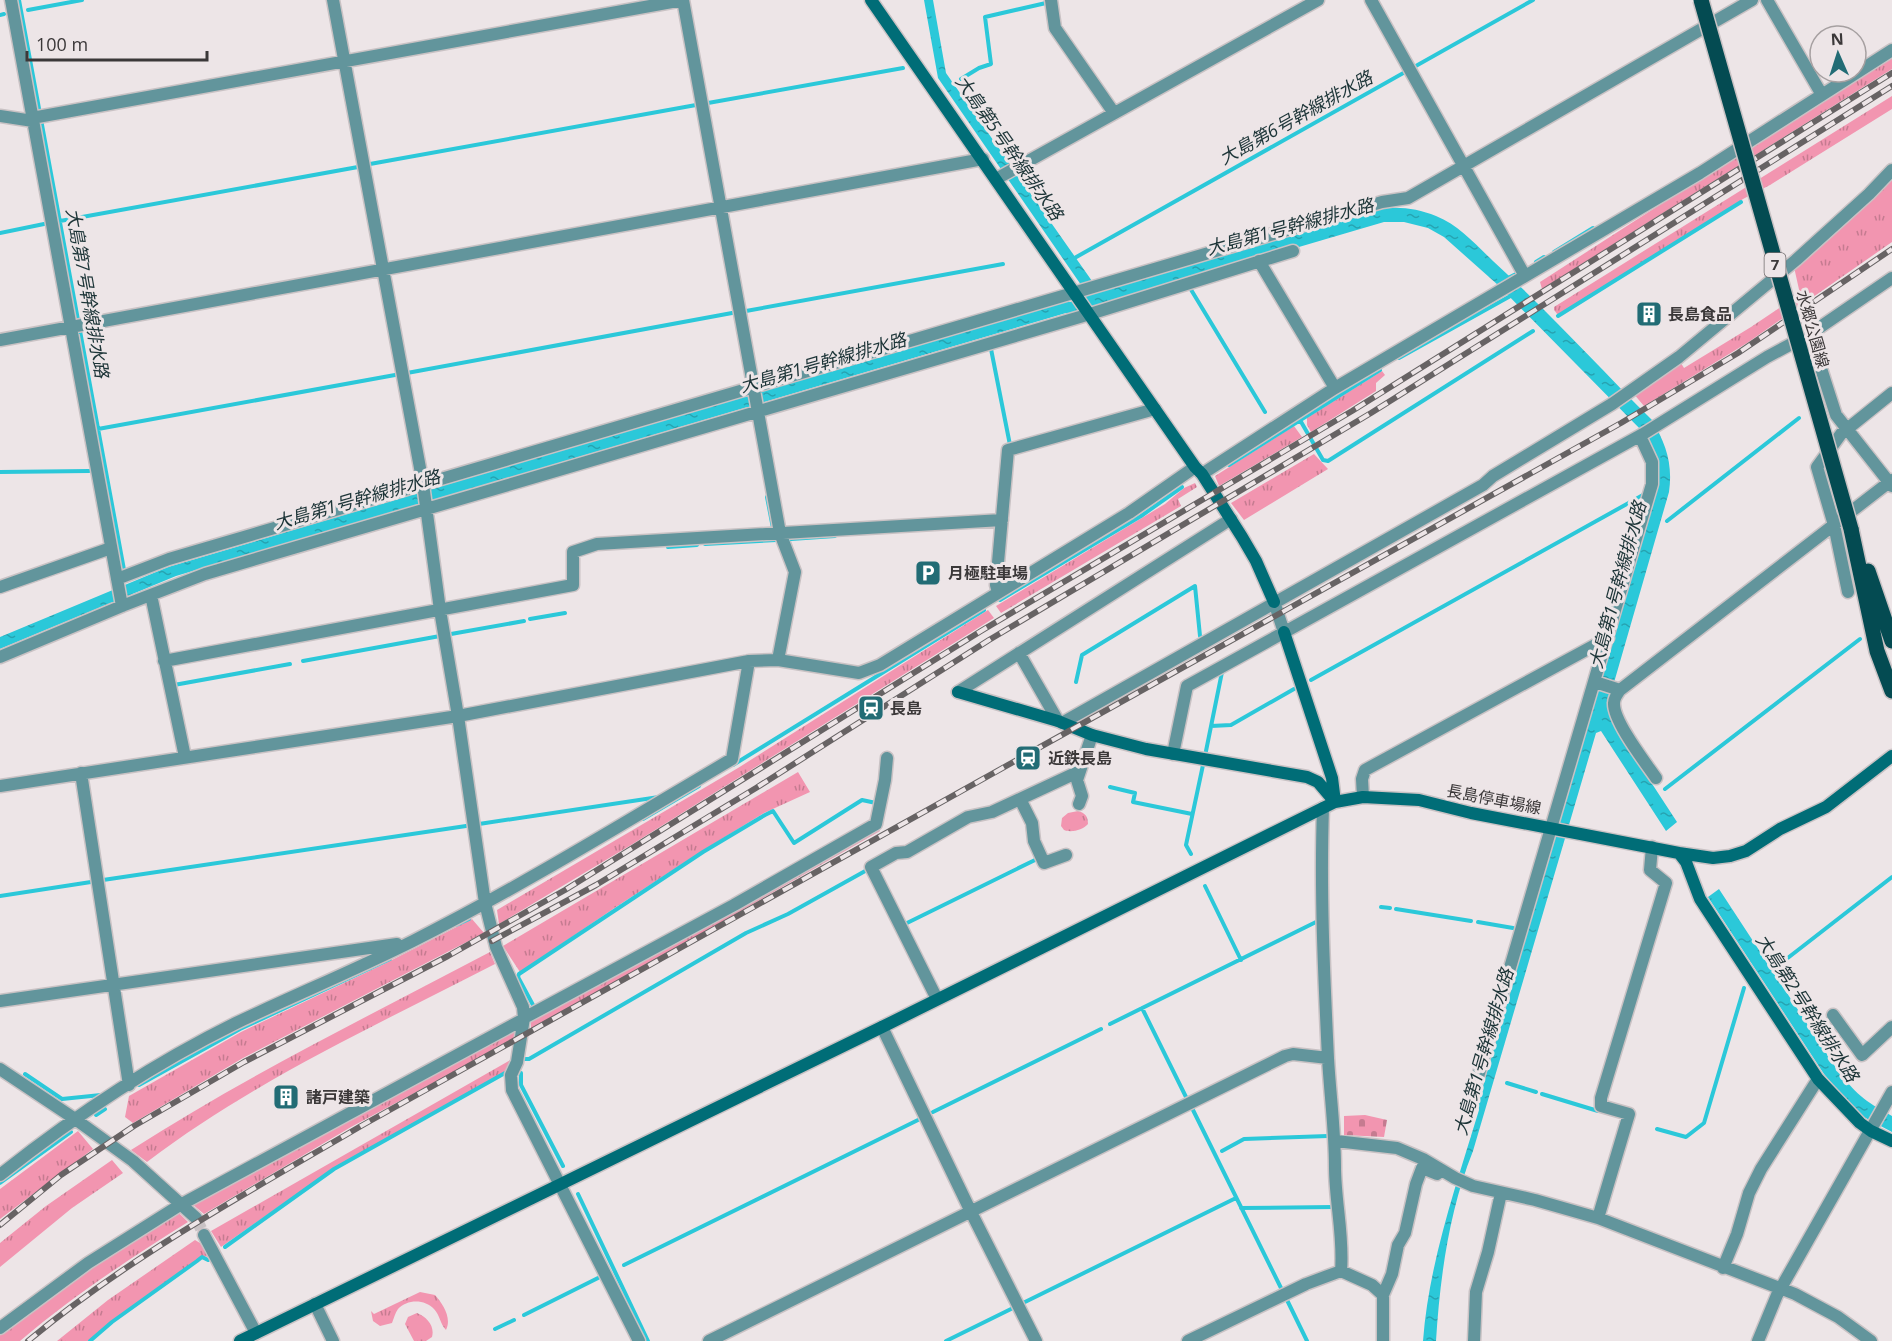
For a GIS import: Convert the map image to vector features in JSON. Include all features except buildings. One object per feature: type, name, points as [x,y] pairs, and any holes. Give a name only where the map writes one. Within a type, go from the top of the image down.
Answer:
[{"type":"main road","name":"水郷公園線","points":[[1701,0],[1737,134],[1851,530],[1877,651],[1892,691]]},
{"type":"main road","name":"水郷公園線","points":[[1851,530],[1882,608],[1892,641]]},
{"type":"street","points":[[11,0],[76,326],[111,548],[121,580],[121,604]]},
{"type":"street","points":[[333,0],[423,485],[485,903],[496,947],[523,1007],[524,1018],[517,1062],[511,1075],[512,1090],[639,1341]]},
{"type":"street","points":[[0,116],[36,118],[683,0],[780,533],[795,572],[778,660]]},
{"type":"street","points":[[871,0],[983,159],[1000,177],[1231,519],[1256,561],[1284,632],[1332,778],[1335,801]]},
{"type":"street","points":[[1051,0],[1055,28],[1114,113]]},
{"type":"street","points":[[1000,177],[1318,0]]},
{"type":"street","points":[[1371,0],[1464,167],[1522,279]]},
{"type":"street","points":[[121,580],[169,559],[1382,202],[1408,198],[1752,0]]},
{"type":"street","points":[[1767,0],[1822,95]]},
{"type":"street","points":[[0,786],[458,717],[749,661],[778,660],[859,673],[880,665],[1198,470],[1700,173],[1892,50]]},
{"type":"street","points":[[0,340],[983,159]]},
{"type":"street","points":[[1060,722],[1483,485],[1493,476],[1612,404],[1713,331],[1796,260],[1892,170]]},
{"type":"street","points":[[0,657],[121,604],[205,574],[1293,251]]},
{"type":"street","points":[[1259,261],[1335,388]]},
{"type":"street","points":[[1173,754],[1187,686],[1642,435],[1767,357],[1810,334],[1892,278]]},
{"type":"street","points":[[1656,778],[1625,732],[1615,712],[1617,689],[1891,483],[1836,415],[1810,334]]},
{"type":"street","points":[[1848,592],[1834,525],[1816,467],[1841,434],[1892,393]]},
{"type":"street","points":[[998,592],[996,585],[1008,450],[1155,409]]},
{"type":"street","points":[[1470,1104],[1596,683],[1652,484],[1652,462],[1642,435]]},
{"type":"street","points":[[1231,519],[958,692],[1060,722],[1092,735],[1146,749],[1307,777],[1318,782],[1335,801]]},
{"type":"street","points":[[165,661],[573,585],[573,552],[597,544],[1002,520]]},
{"type":"street","points":[[0,586],[111,548]]},
{"type":"street","points":[[150,595],[185,757]]},
{"type":"street","points":[[1362,797],[1362,778],[1365,770],[1608,638]]},
{"type":"street","points":[[1019,653],[1060,722]]},
{"type":"street","points":[[0,1175],[75,1119],[185,1051],[235,1024],[411,941],[485,903],[732,759],[749,661]]},
{"type":"street","points":[[1596,683],[1617,689]]},
{"type":"street","points":[[1079,804],[1083,796],[1077,780],[1092,735]]},
{"type":"street","name":"長島停車場線","points":[[1335,801],[1362,797],[1419,800],[1471,813],[1713,858],[1746,851],[1780,828],[1826,807],[1892,756]]},
{"type":"street","points":[[0,1328],[88,1263],[180,1205],[734,905],[876,824],[885,780],[886,758]]},
{"type":"street","points":[[937,999],[871,867],[896,853],[907,852],[968,817],[992,812],[1080,771]]},
{"type":"street","points":[[81,773],[129,1085]]},
{"type":"street","points":[[1020,799],[1032,823],[1034,841],[1044,863],[1066,855]]},
{"type":"street","points":[[240,1341],[1335,801]]},
{"type":"street","points":[[1323,808],[1320,866],[1328,1058],[1336,1141],[1336,1185],[1342,1252],[1341,1271]]},
{"type":"street","points":[[1598,1218],[1629,1114],[1601,1106],[1601,1098],[1666,883],[1650,870],[1652,847]]},
{"type":"street","points":[[1678,853],[1686,862],[1700,899],[1818,1079],[1860,1123],[1873,1128],[1892,1141]]},
{"type":"street","points":[[0,1001],[411,941]]},
{"type":"street","points":[[1833,1015],[1862,1055],[1892,1027]]},
{"type":"street","points":[[882,1026],[1036,1341]]},
{"type":"street","points":[[709,1341],[1285,1056],[1293,1053],[1328,1058]]},
{"type":"street","points":[[0,1069],[133,1161],[196,1218]]},
{"type":"street","points":[[1723,1268],[1737,1234],[1749,1193],[1761,1169],[1818,1079]]},
{"type":"street","points":[[1758,1341],[1777,1295],[1892,1092]]},
{"type":"street","points":[[1336,1141],[1397,1148],[1424,1159],[1460,1180]]},
{"type":"street","points":[[1383,1341],[1383,1295],[1392,1274],[1398,1245],[1405,1233],[1422,1168],[1501,1193],[1598,1218],[1782,1289],[1838,1317],[1871,1341]]},
{"type":"street","points":[[1473,1341],[1476,1292],[1488,1252],[1501,1193]]},
{"type":"street","points":[[204,1235],[256,1333]]},
{"type":"street","points":[[1188,1341],[1306,1284],[1341,1271],[1372,1285],[1383,1295]]},
{"type":"street","points":[[315,1304],[333,1341]]},
{"type":"green space","points":[[1892,55],[1892,69],[1542,289],[1540,282],[1847,84],[1868,84],[1868,70]]},
{"type":"green space","points":[[1892,96],[1892,109],[1558,315],[1554,310],[1554,307]]},
{"type":"green space","points":[[1892,174],[1892,242],[1747,343],[1644,406],[1633,393],[1679,360],[1684,368],[1800,294],[1794,267]]},
{"type":"green space","points":[[1382,371],[1385,375],[1376,383],[1376,391],[1311,432],[1307,425],[1307,418]]},
{"type":"green space","points":[[1294,426],[1302,437],[1219,486],[1215,476]]},
{"type":"green space","points":[[1314,454],[1328,469],[1244,520],[1231,503]]},
{"type":"green space","points":[[1195,483],[1197,487],[1178,499],[1181,506],[1001,613],[996,606],[1165,504],[1184,488]]},
{"type":"green space","points":[[988,610],[994,618],[631,845],[499,924],[497,910],[738,768]]},
{"type":"green space","points":[[798,772],[810,792],[764,813],[702,851],[520,972],[503,946]]},
{"type":"green space","points":[[1078,811],[1086,815],[1088,824],[1077,830],[1064,830],[1061,826],[1062,818],[1068,813]]},
{"type":"green space","points":[[879,829],[880,831],[531,1031],[531,1018]]},
{"type":"green space","points":[[472,919],[484,933],[243,1058],[133,1123],[125,1117],[129,1096],[241,1032]]},
{"type":"green space","points":[[490,952],[495,964],[273,1080],[230,1105],[147,1162],[131,1150],[263,1072]]},
{"type":"green space","points":[[517,1028],[515,1039],[351,1127],[204,1214],[192,1204]]},
{"type":"green space","points":[[512,1059],[510,1069],[334,1168],[221,1247],[211,1231]]},
{"type":"green space","points":[[1365,1115],[1387,1120],[1384,1137],[1344,1135],[1344,1116]]},
{"type":"green space","points":[[78,1131],[93,1149],[0,1219],[0,1189]]},
{"type":"green space","points":[[112,1160],[123,1173],[72,1208],[0,1267],[0,1243],[46,1206]]},
{"type":"green space","points":[[177,1211],[188,1222],[102,1278],[20,1341],[0,1341],[0,1334],[86,1269]]},
{"type":"green space","points":[[195,1240],[200,1243],[209,1257],[202,1256],[88,1341],[57,1341],[108,1300]]},
{"type":"green space","points":[[420,1292],[435,1295],[441,1303],[448,1321],[446,1330],[434,1309],[421,1302],[406,1303],[397,1311],[392,1323],[380,1326],[373,1321],[371,1311],[374,1314]]},
{"type":"green space","points":[[417,1313],[427,1319],[431,1326],[432,1337],[426,1341],[414,1341],[405,1324],[408,1317]]},
{"type":"water","points":[[924,0],[933,0],[946,73],[1099,291],[1378,209],[1415,209],[1444,220],[1474,242],[1652,420],[1665,446],[1670,472],[1669,492],[1611,693],[1609,711],[1613,724],[1677,822],[1666,831],[1601,731],[1596,733],[1458,1197],[1443,1269],[1436,1341],[1423,1341],[1437,1253],[1657,482],[1646,435],[1498,285],[1444,237],[1428,228],[1404,222],[1384,222],[1072,314],[1066,313],[176,576],[0,649],[0,637],[168,567],[1063,302],[1073,302],[1088,295],[938,78]]},
{"type":"water","points":[[1719,889],[1836,1068],[1861,1096],[1892,1116],[1892,1132],[1858,1114],[1824,1074],[1708,897]]},
{"type":"waterway","name":"大島第7号幹線排水路","points":[[19,0],[125,575]]},
{"type":"waterway","points":[[28,10],[82,0]]},
{"type":"waterway","name":"大島第6号幹線排水路","points":[[1071,260],[1533,0]]},
{"type":"waterway","name":"大島第5号幹線排水路","points":[[961,79],[991,64],[985,17],[1046,3]]},
{"type":"waterway","points":[[0,15],[4,14]]},
{"type":"waterway","points":[[708,103],[903,68]]},
{"type":"waterway","points":[[370,164],[696,105]]},
{"type":"waterway","points":[[60,221],[358,167]]},
{"type":"waterway","points":[[1558,316],[1741,202]]},
{"type":"waterway","points":[[0,233],[44,224]]},
{"type":"waterway","points":[[1554,252],[1593,228]]},
{"type":"waterway","points":[[1536,262],[1544,257]]},
{"type":"waterway","points":[[746,311],[1003,264]]},
{"type":"waterway","points":[[1506,279],[1516,274]]},
{"type":"waterway","points":[[1190,288],[1265,412]]},
{"type":"waterway","points":[[1399,358],[1514,294]]},
{"type":"waterway","points":[[407,373],[732,313]]},
{"type":"waterway","points":[[1300,420],[1323,460],[1328,461],[1533,331]]},
{"type":"waterway","points":[[991,349],[1010,445]]},
{"type":"waterway","points":[[1229,465],[1380,370]]},
{"type":"waterway","points":[[98,429],[395,375]]},
{"type":"waterway","points":[[1667,521],[1799,418]]},
{"type":"waterway","points":[[0,472],[89,471]]},
{"type":"waterway","points":[[1000,600],[1141,516],[1182,487]]},
{"type":"waterway","name":"大島第1号幹線排水路","points":[[1311,680],[1643,495]]},
{"type":"waterway","points":[[767,497],[773,528]]},
{"type":"waterway","points":[[791,539],[835,536]]},
{"type":"waterway","points":[[705,544],[776,540]]},
{"type":"waterway","points":[[668,547],[697,545]]},
{"type":"waterway","points":[[1076,682],[1082,655],[1195,586],[1200,636]]},
{"type":"waterway","points":[[733,765],[984,610]]},
{"type":"waterway","points":[[530,619],[565,613]]},
{"type":"waterway","points":[[451,634],[524,621]]},
{"type":"waterway","points":[[303,661],[440,636]]},
{"type":"waterway","points":[[1665,789],[1860,639]]},
{"type":"waterway","points":[[174,685],[290,664]]},
{"type":"waterway","points":[[1206,751],[1222,672]]},
{"type":"waterway","points":[[1211,726],[1231,725],[1294,689]]},
{"type":"waterway","points":[[1191,854],[1186,845],[1203,765]]},
{"type":"waterway","points":[[643,819],[699,786]]},
{"type":"waterway","points":[[1110,787],[1135,793],[1133,802],[1192,814]]},
{"type":"waterway","points":[[479,824],[659,797]]},
{"type":"waterway","points":[[533,1005],[518,977],[519,974],[703,852],[765,815],[773,811],[794,843],[862,800],[876,803]]},
{"type":"waterway","points":[[103,880],[466,826]]},
{"type":"waterway","points":[[907,923],[1035,860]]},
{"type":"waterway","points":[[525,1059],[529,1059],[746,933],[788,914],[867,870]]},
{"type":"waterway","name":"大島第2号幹線排水路","points":[[1780,964],[1892,877]]},
{"type":"waterway","points":[[0,896],[91,882]]},
{"type":"waterway","points":[[1205,886],[1241,960]]},
{"type":"waterway","points":[[1381,907],[1390,908]]},
{"type":"waterway","points":[[1396,909],[1471,921]]},
{"type":"waterway","points":[[456,925],[469,919]]},
{"type":"waterway","points":[[1110,1024],[1316,922]]},
{"type":"waterway","points":[[1478,922],[1513,928]]},
{"type":"waterway","points":[[139,1085],[240,1029],[390,959]]},
{"type":"waterway","points":[[1657,1129],[1686,1137],[1704,1123],[1744,988]]},
{"type":"waterway","points":[[1142,1008],[1187,1099]]},
{"type":"waterway","points":[[933,1112],[1101,1029]]},
{"type":"waterway","points":[[225,1247],[334,1169],[505,1073]]},
{"type":"waterway","points":[[521,1073],[521,1085],[563,1166]]},
{"type":"waterway","points":[[25,1074],[62,1099],[101,1095]]},
{"type":"waterway","points":[[1507,1083],[1536,1092]]},
{"type":"waterway","points":[[1542,1094],[1598,1111]]},
{"type":"waterway","points":[[1192,1108],[1281,1288]]},
{"type":"waterway","points":[[96,1115],[105,1109]]},
{"type":"waterway","points":[[624,1265],[918,1120]]},
{"type":"waterway","points":[[0,1183],[71,1132]]},
{"type":"waterway","points":[[1222,1151],[1244,1139],[1328,1136]]},
{"type":"waterway","points":[[578,1194],[648,1341]]},
{"type":"waterway","points":[[1025,1302],[1236,1198]]},
{"type":"waterway","points":[[1241,1208],[1334,1207]]},
{"type":"waterway","points":[[90,1341],[112,1322],[202,1257],[208,1260]]},
{"type":"waterway","points":[[524,1315],[598,1278]]},
{"type":"waterway","points":[[1287,1300],[1307,1341]]},
{"type":"waterway","points":[[946,1341],[1011,1309]]},
{"type":"waterway","points":[[495,1329],[514,1320]]},
{"type":"tunnel","points":[[196,1218],[204,1235]]},
{"type":"railway","points":[[0,1225],[61,1175],[134,1126],[244,1062],[448,956],[565,890],[981,631],[1352,411],[1892,73]]},
{"type":"railway","points":[[492,941],[596,885],[756,788],[989,640],[1371,413],[1892,86]]},
{"type":"railway","points":[[28,1341],[67,1310],[148,1253],[275,1176],[1621,423],[1738,353],[1892,249]]},
{"type":"place","name":"長島食品","points":[[1649,314]]},
{"type":"place","name":"月極駐車場","points":[[928,573]]},
{"type":"place","name":"長島","points":[[871,708]]},
{"type":"place","name":"近鉄長島","points":[[1028,758]]},
{"type":"place","name":"諸戸建築","points":[[286,1097]]}]
